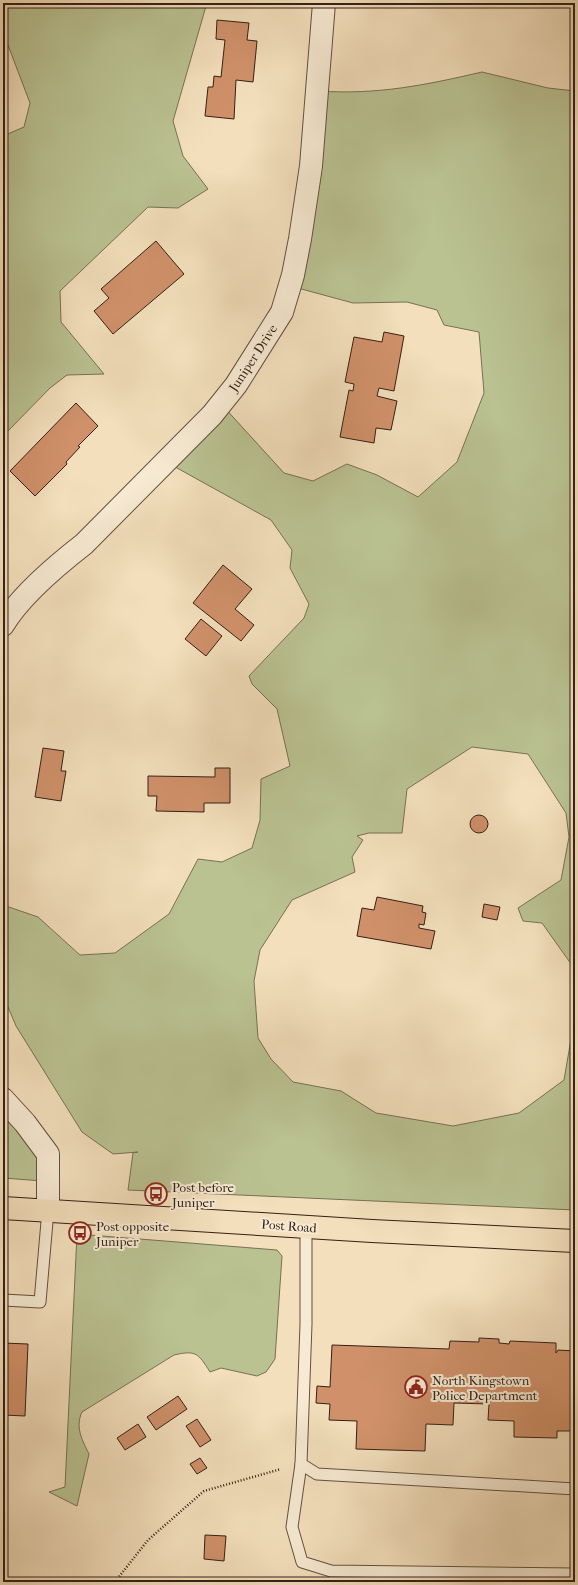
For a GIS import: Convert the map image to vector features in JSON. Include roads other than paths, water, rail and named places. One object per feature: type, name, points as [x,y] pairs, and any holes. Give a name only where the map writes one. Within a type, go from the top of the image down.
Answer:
[{"type":"main road","name":"Post Road","points":[[3,1208],[573,1242]]},
{"type":"street","name":"Juniper Drive","points":[[3,625],[19,604],[60,563],[84,544],[212,415],[236,385],[282,312],[293,275],[311,166],[324,3]]},
{"type":"street","points":[[3,1099],[25,1122],[48,1154],[48,1210]]},
{"type":"lane","points":[[3,1300],[40,1302],[48,1210]]},
{"type":"lane","points":[[306,1227],[306,1324],[301,1464],[292,1527],[302,1562],[331,1571],[575,1574]]},
{"type":"lane","points":[[301,1464],[317,1474],[575,1489]]},
{"type":"place","name":"Post before Juniper","points":[[156,1194]]},
{"type":"place","name":"Post opposite Juniper","points":[[80,1233]]},
{"type":"place","name":"North Kingstown Police Department","points":[[416,1387]]}]
